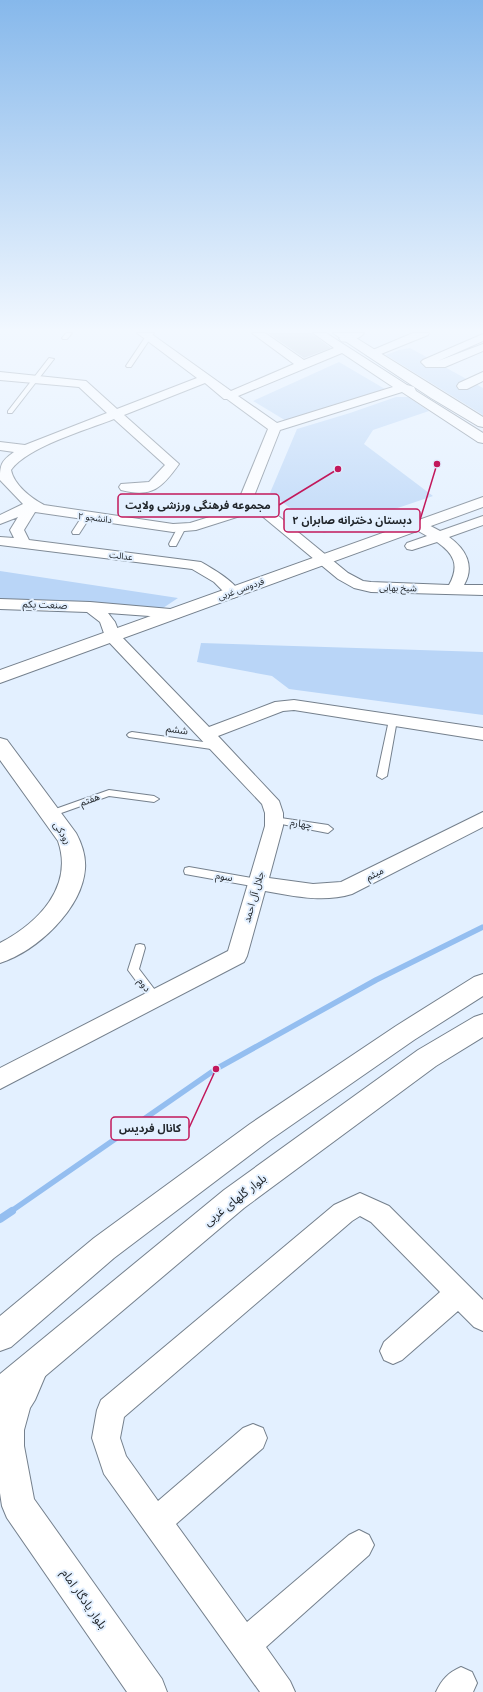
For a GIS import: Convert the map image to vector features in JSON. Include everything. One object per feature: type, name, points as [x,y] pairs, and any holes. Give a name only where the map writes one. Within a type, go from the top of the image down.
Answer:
[{"type":"main road","points":[[464,412],[483,423]]},
{"type":"main road","name":"فردوسی غربی","points":[[0,677],[483,502]]},
{"type":"main road","name":"رودکی","points":[[0,745],[68,839],[73,854],[74,870],[68,890],[55,911],[36,931],[13,948],[0,954]]},
{"type":"main road","points":[[0,1336],[104,1248],[260,1132],[405,1033],[483,984]]},
{"type":"main road","name":"بلوار گلهای غربی","points":[[0,1394],[234,1199],[427,1058],[483,1024]]},
{"type":"main road","points":[[10,1500],[8,1430],[16,1401],[24,1389],[33,1366]]},
{"type":"main road","name":"بلوار یادگار امام","points":[[10,1500],[149,1692]]},
{"type":"street","points":[[113,412],[172,464],[159,483],[154,487],[126,487]]},
{"type":"street","points":[[0,446],[26,449],[120,412]]},
{"type":"street","points":[[251,412],[275,428],[326,412]]},
{"type":"street","points":[[441,412],[483,439]]},
{"type":"street","name":"شیخ بهایی","points":[[275,428],[247,497],[322,560],[343,576],[359,585],[371,587],[483,590]]},
{"type":"street","name":"دانشجو ۲","points":[[26,449],[11,460],[4,470],[6,479],[28,502],[40,509],[182,528],[191,527],[258,506]]},
{"type":"street","points":[[0,520],[33,505]]},
{"type":"street","points":[[24,544],[17,530],[33,505]]},
{"type":"street","points":[[412,546],[483,520]]},
{"type":"street","points":[[418,525],[455,548],[462,558],[461,575],[454,589]]},
{"type":"street","name":"عدالت","points":[[0,541],[196,565],[219,579],[233,593]]},
{"type":"street","name":"صنعت یکم","points":[[0,604],[90,607],[177,613]]},
{"type":"street","points":[[90,607],[103,616],[111,627],[112,636]]},
{"type":"street","name":"جلال آل احمد","points":[[0,1079],[237,956],[274,826],[274,813],[270,801],[112,636]]},
{"type":"street","points":[[212,740],[273,709],[294,705],[483,734]]},
{"type":"street","name":"میثم","points":[[258,883],[319,892],[333,892],[346,888],[483,819]]},
{"type":"street","points":[[279,1692],[114,1464],[106,1438],[111,1410],[343,1213],[360,1204],[380,1214],[483,1318]]},
{"type":"street","points":[[393,1351],[458,1293]]},
{"type":"street","points":[[156,1522],[254,1438]]},
{"type":"street","points":[[246,1645],[359,1545]]},
{"type":"lane","points":[[76,532],[86,516]]},
{"type":"lane","points":[[173,544],[182,528]]},
{"type":"lane","points":[[382,776],[393,720]]},
{"type":"lane","name":"ششم","points":[[132,735],[212,740]]},
{"type":"lane","name":"هفتم","points":[[50,814],[109,793],[154,799]]},
{"type":"lane","name":"چهارم","points":[[274,820],[328,829]]},
{"type":"lane","name":"سوم","points":[[189,871],[258,883]]},
{"type":"lane","name":"دوم","points":[[140,948],[133,970],[155,998]]},
{"type":"shaded area","points":[[271,412],[318,412],[288,422]]},
{"type":"shaded area","points":[[426,412],[373,430],[364,444],[433,496],[324,533],[270,493],[297,429],[350,413]]},
{"type":"shaded area","points":[[0,571],[178,598],[160,610],[0,604]]},
{"type":"shaded area","points":[[201,643],[483,652],[483,715],[289,689],[272,676],[197,662]]},
{"type":"waterway","points":[[10,1212],[216,1069],[376,980],[483,927]]},
{"type":"waterway","points":[[0,1219],[12,1211]]},
{"type":"place","name":"دبستان دخترانه صابران ۲","points":[[437,464]]},
{"type":"place","name":"مجموعه فرهنگی ورزشی ولایت","points":[[338,469]]},
{"type":"place","name":"کانال فردیس","points":[[216,1069]]}]
